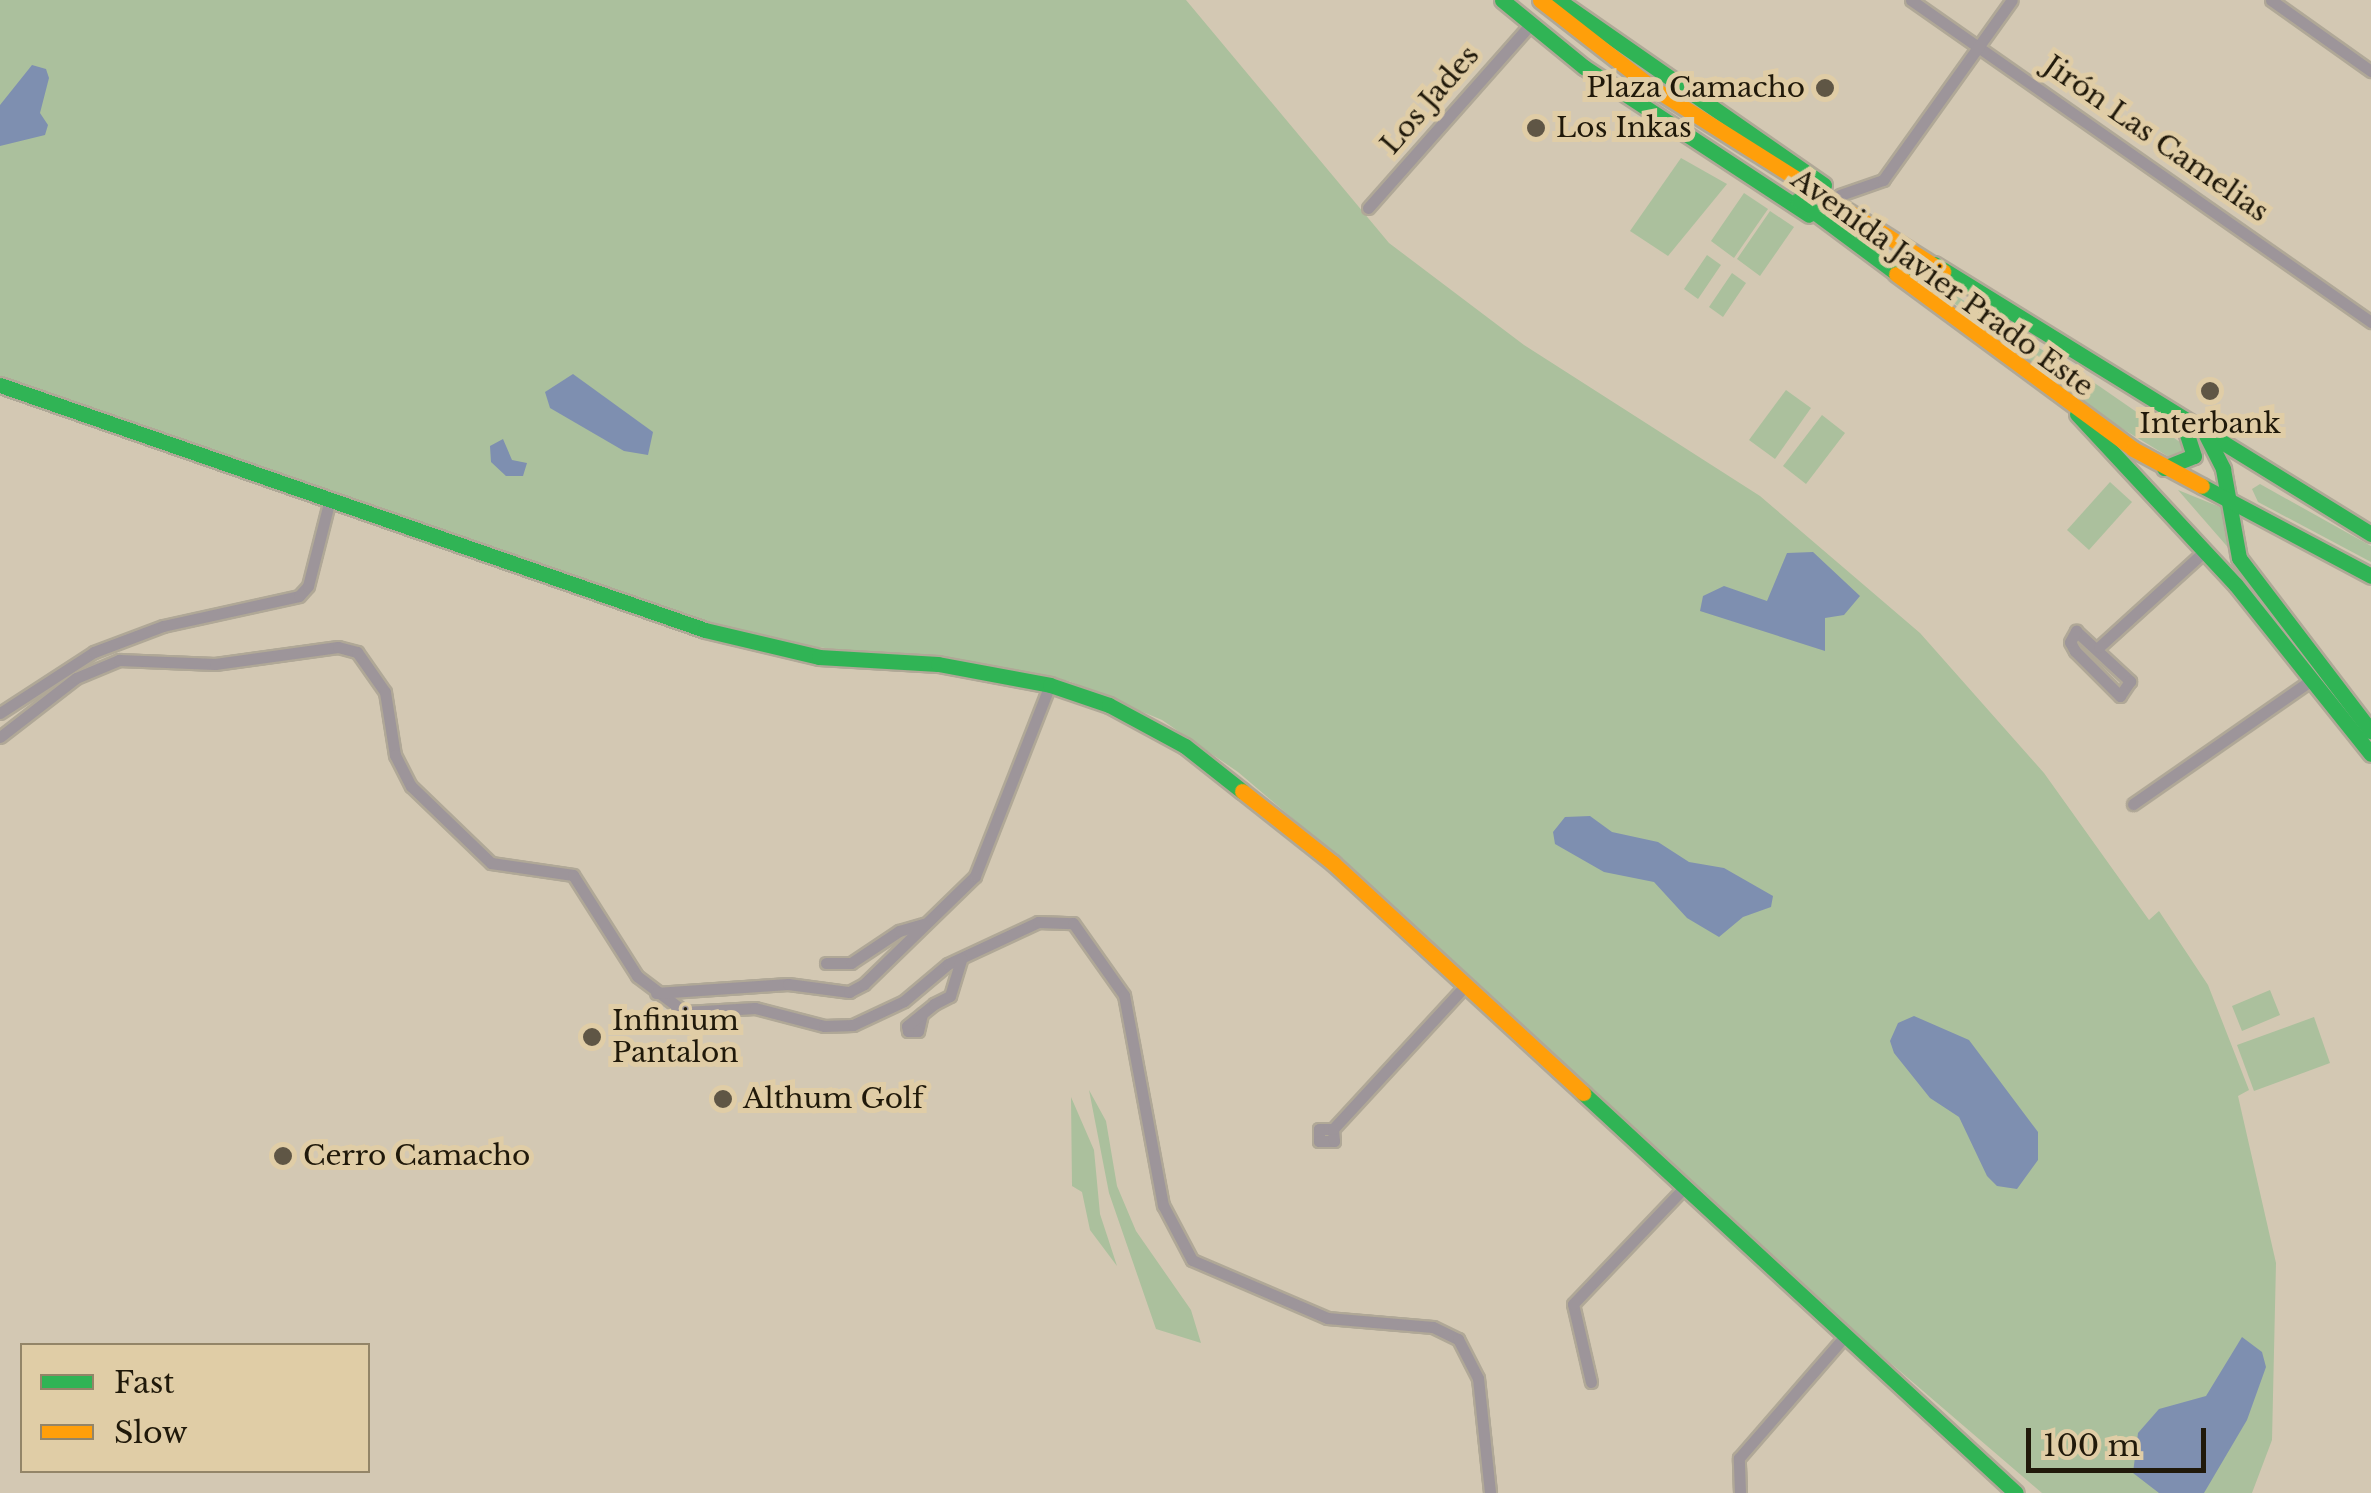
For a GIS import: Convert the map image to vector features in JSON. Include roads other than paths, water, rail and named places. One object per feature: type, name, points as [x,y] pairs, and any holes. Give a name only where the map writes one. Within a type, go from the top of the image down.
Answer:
[{"type":"main road","name":"Avenida Javier Prado Este","points":[[1502,0],[1530,24],[1908,282],[2074,411],[2163,468],[2371,576]]},
{"type":"main road","points":[[1522,0],[1908,282]]},
{"type":"main road","points":[[1540,0],[1597,55],[1852,220],[1943,271]]},
{"type":"main road","name":"Avenida Javier Prado Este","points":[[1558,0],[1943,271],[2371,534]]},
{"type":"main road","points":[[0,385],[746,642],[818,657],[938,664],[1050,685],[1109,705],[1185,746],[1333,863],[2016,1493]]},
{"type":"main road","points":[[2074,411],[2206,551],[2371,754]]},
{"type":"main road","points":[[2163,468],[2186,464],[2194,456],[2182,420]]},
{"type":"main road","points":[[2206,434],[2223,469],[2238,558],[2371,731]]},
{"type":"street","name":"Jirón Las Camelias","points":[[1911,0],[2371,322]]},
{"type":"street","points":[[1840,195],[1883,180],[2012,0]]},
{"type":"street","points":[[2271,0],[2371,71]]},
{"type":"street","name":"Los Jades","points":[[1368,208],[1530,24]]},
{"type":"street","points":[[0,713],[94,652],[163,626],[299,596],[308,586],[330,499]]},
{"type":"street","points":[[2099,647],[2206,551]]},
{"type":"street","points":[[2083,632],[2099,647],[2130,680],[2120,696],[2075,651],[2071,637],[2083,632]]},
{"type":"street","points":[[0,737],[76,678],[119,660],[215,664],[338,647],[357,652],[385,692],[395,756],[411,786],[491,863],[572,875],[637,976],[685,1012],[755,1008],[824,1026],[852,1025],[904,1001],[961,959],[1038,922],[1073,923],[1087,937],[1124,996],[1163,1205],[1192,1260],[1327,1318],[1433,1326],[1458,1339],[1478,1378],[1490,1493]]},
{"type":"street","points":[[2133,804],[2313,679]]},
{"type":"street","points":[[656,993],[788,984],[849,992],[928,924],[974,876],[1050,685]]},
{"type":"street","points":[[826,964],[851,964],[898,931],[928,924]]},
{"type":"street","points":[[922,1014],[950,996],[961,959]]},
{"type":"street","points":[[1333,1128],[1466,985]]},
{"type":"street","points":[[1591,1382],[1573,1304],[1684,1190]]},
{"type":"street","points":[[1740,1493],[1739,1458],[1844,1338]]},
{"type":"water","points":[[32,65],[46,69],[49,78],[40,113],[48,125],[45,135],[0,146],[0,105]]},
{"type":"water","points":[[573,374],[653,432],[648,455],[624,451],[550,408],[545,392]]},
{"type":"water","points":[[503,439],[512,460],[527,463],[523,476],[506,476],[491,462],[490,446]]},
{"type":"water","points":[[1813,552],[1860,596],[1844,615],[1825,618],[1825,651],[1700,611],[1703,596],[1724,586],[1767,601],[1787,553]]},
{"type":"water","points":[[1590,816],[1612,832],[1658,842],[1689,862],[1724,868],[1773,896],[1771,907],[1743,917],[1719,937],[1687,918],[1654,882],[1604,872],[1555,844],[1553,832],[1565,817]]},
{"type":"water","points":[[1914,1016],[1969,1040],[2038,1132],[2038,1160],[2017,1189],[1997,1186],[1987,1176],[1959,1117],[1930,1098],[1894,1053],[1890,1041],[1898,1023]]},
{"type":"water","points":[[2242,1337],[2262,1352],[2266,1367],[2247,1420],[2204,1493],[2159,1493],[2133,1473],[2138,1433],[2159,1409],[2206,1396]]},
{"type":"place","name":"Plaza Camacho","points":[[1825,88]]},
{"type":"place","name":"Los Inkas","points":[[1536,128]]},
{"type":"place","name":"Interbank","points":[[2210,391]]},
{"type":"place","name":"Infinium Pantalon","points":[[592,1037]]},
{"type":"place","name":"Althum Golf","points":[[723,1099]]},
{"type":"place","name":"Cerro Camacho","points":[[283,1156]]}]
